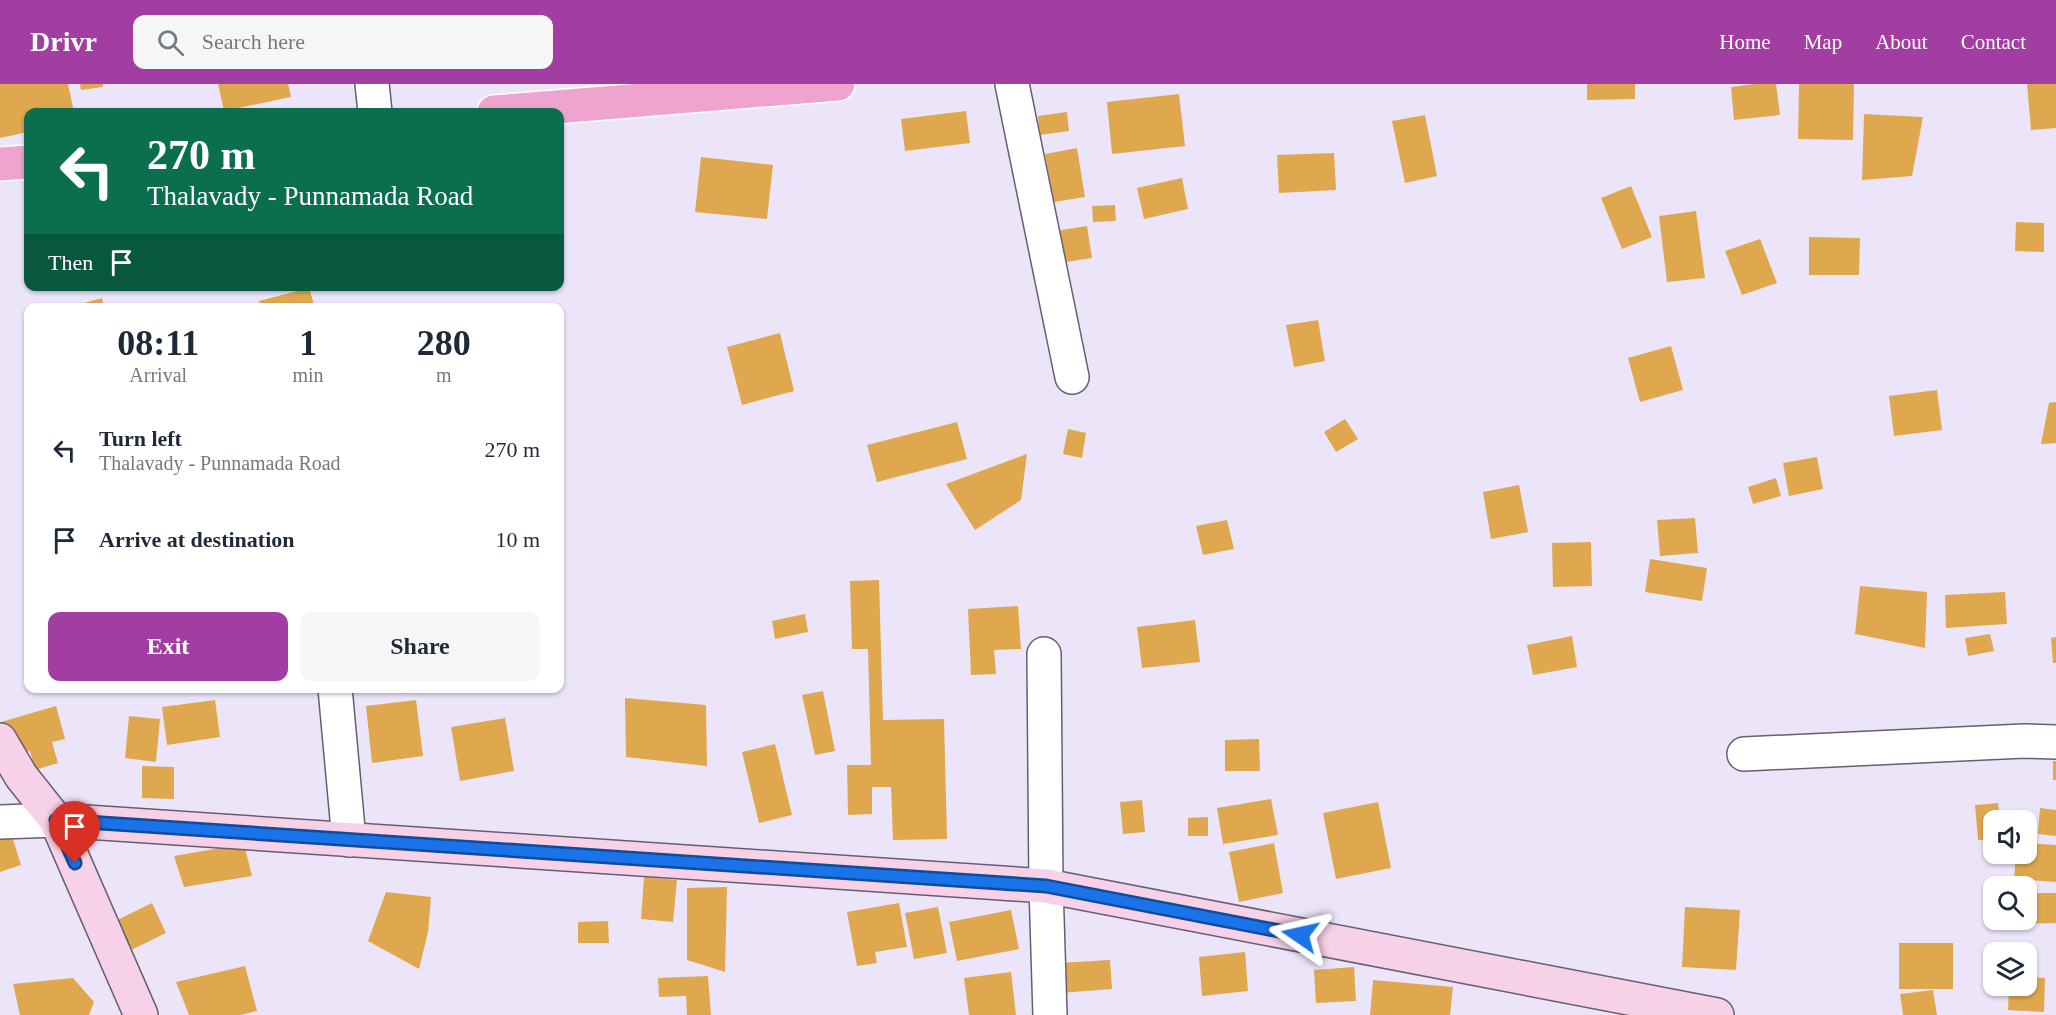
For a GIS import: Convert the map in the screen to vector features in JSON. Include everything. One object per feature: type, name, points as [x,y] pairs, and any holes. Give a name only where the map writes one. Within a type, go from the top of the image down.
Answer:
[{"type":"main road","points":[[543,108],[838,84]]},
{"type":"main road","points":[[0,164],[24,162]]},
{"type":"main road","points":[[0,740],[21,776],[56,820],[141,1015]]},
{"type":"main road","points":[[56,820],[1046,886],[1717,1015]]},
{"type":"street","points":[[372,84],[375,108]]},
{"type":"street","points":[[1012,84],[1072,377]]},
{"type":"street","points":[[1044,654],[1046,886],[1050,1015]]},
{"type":"street","points":[[335,693],[349,840]]},
{"type":"street","points":[[1744,754],[2024,741],[2056,742]]},
{"type":"street","points":[[0,822],[56,820]]},
{"type":"building","points":[[0,84],[68,84],[73,108],[24,108],[24,133],[0,138]]},
{"type":"building","points":[[80,84],[103,84],[103,87],[81,90]]},
{"type":"building","points":[[218,84],[288,84],[291,97],[238,108],[223,108]]},
{"type":"building","points":[[1587,84],[1635,84],[1635,99],[1587,100]]},
{"type":"building","points":[[1776,84],[1780,115],[1734,120],[1731,87]]},
{"type":"building","points":[[1799,84],[1854,84],[1853,140],[1798,139]]},
{"type":"building","points":[[2027,84],[2056,84],[2056,128],[2031,130]]},
{"type":"building","points":[[1179,94],[1185,146],[1112,154],[1107,102]]},
{"type":"building","points":[[966,111],[970,143],[905,151],[901,119]]},
{"type":"building","points":[[1067,112],[1069,131],[1040,135],[1038,116]]},
{"type":"building","points":[[1864,114],[1923,117],[1912,176],[1862,180]]},
{"type":"building","points":[[1425,115],[1437,176],[1405,183],[1392,121]]},
{"type":"building","points":[[1077,148],[1085,197],[1054,202],[1045,154]]},
{"type":"building","points":[[1334,153],[1336,190],[1279,193],[1277,155]]},
{"type":"building","points":[[701,157],[773,165],[767,219],[695,212]]},
{"type":"building","points":[[1182,178],[1188,209],[1144,219],[1137,188]]},
{"type":"building","points":[[1631,186],[1652,237],[1622,249],[1601,198]]},
{"type":"building","points":[[1115,205],[1116,221],[1093,222],[1092,206]]},
{"type":"building","points":[[1696,211],[1705,278],[1667,282],[1659,216]]},
{"type":"building","points":[[2016,222],[2044,223],[2044,252],[2015,251]]},
{"type":"building","points":[[1087,226],[1092,258],[1060,263],[1055,231]]},
{"type":"building","points":[[1809,237],[1860,238],[1859,275],[1809,275]]},
{"type":"building","points":[[1760,239],[1777,283],[1742,295],[1725,251]]},
{"type":"building","points":[[297,291],[310,291],[314,303],[260,303],[259,301]]},
{"type":"building","points":[[102,298],[103,303],[84,303]]},
{"type":"building","points":[[1318,320],[1325,361],[1294,367],[1286,325]]},
{"type":"building","points":[[780,333],[794,391],[742,405],[727,347]]},
{"type":"building","points":[[1671,346],[1683,390],[1640,402],[1628,358]]},
{"type":"building","points":[[1937,390],[1942,430],[1894,436],[1889,396]]},
{"type":"building","points":[[2056,402],[2056,443],[2041,444],[2049,403]]},
{"type":"building","points":[[1345,419],[1358,439],[1336,452],[1324,432]]},
{"type":"building","points":[[957,422],[967,459],[877,482],[867,445]]},
{"type":"building","points":[[1068,429],[1086,433],[1082,458],[1063,454]]},
{"type":"building","points":[[1027,454],[1021,500],[975,530],[946,484]]},
{"type":"building","points":[[1817,457],[1823,489],[1789,496],[1783,463]]},
{"type":"building","points":[[1776,478],[1781,496],[1753,504],[1748,487]]},
{"type":"building","points":[[1519,485],[1528,532],[1491,539],[1483,492]]},
{"type":"building","points":[[1695,518],[1698,553],[1660,556],[1657,520]]},
{"type":"building","points":[[1227,520],[1234,549],[1203,555],[1196,526]]},
{"type":"building","points":[[1591,542],[1592,586],[1553,587],[1552,543]]},
{"type":"building","points":[[1650,559],[1707,568],[1702,601],[1645,592]]},
{"type":"building","points":[[879,580],[883,720],[944,719],[947,839],[893,840],[891,787],[872,787],[872,814],[848,815],[847,765],[871,765],[868,649],[852,649],[850,581]]},
{"type":"building","points":[[1860,586],[1927,592],[1925,648],[1855,634]]},
{"type":"building","points":[[2005,592],[2007,624],[1946,628],[1945,595]]},
{"type":"building","points":[[1018,606],[1021,649],[994,650],[996,674],[971,675],[968,609]]},
{"type":"building","points":[[805,614],[808,632],[775,639],[772,621]]},
{"type":"building","points":[[1195,620],[1200,662],[1142,668],[1137,627]]},
{"type":"building","points":[[1990,634],[1994,651],[1968,656],[1965,638]]},
{"type":"building","points":[[1572,636],[1577,667],[1533,675],[1527,645]]},
{"type":"building","points":[[2056,637],[2056,663],[2053,663],[2051,638]]},
{"type":"building","points":[[823,691],[835,751],[815,755],[802,695]]},
{"type":"building","points":[[625,698],[706,705],[707,766],[626,757]]},
{"type":"building","points":[[215,700],[220,737],[167,745],[162,707]]},
{"type":"building","points":[[416,700],[423,756],[372,763],[366,706]]},
{"type":"building","points":[[56,706],[65,739],[52,742],[58,763],[35,770],[30,751],[11,757],[1,722]]},
{"type":"building","points":[[129,716],[160,719],[156,762],[125,758]]},
{"type":"building","points":[[505,718],[514,771],[460,781],[451,727]]},
{"type":"building","points":[[1259,739],[1260,771],[1225,771],[1225,740]]},
{"type":"building","points":[[775,744],[792,815],[759,823],[742,752]]},
{"type":"building","points":[[2053,761],[2056,761],[2056,780],[2053,780]]},
{"type":"building","points":[[142,766],[174,767],[174,799],[142,798]]},
{"type":"building","points":[[1271,799],[1278,835],[1223,844],[1217,808]]},
{"type":"building","points":[[1142,800],[1145,832],[1123,834],[1120,802]]},
{"type":"building","points":[[1378,802],[1391,868],[1336,879],[1323,813]]},
{"type":"building","points":[[1998,803],[1999,810],[1983,810],[1983,840],[1978,840],[1975,805]]},
{"type":"building","points":[[2040,808],[2056,810],[2056,836],[2038,834]]},
{"type":"building","points":[[1208,817],[1208,836],[1188,836],[1188,818]]},
{"type":"building","points":[[12,836],[21,865],[0,872],[0,839]]},
{"type":"building","points":[[1274,843],[1283,893],[1239,902],[1229,852]]},
{"type":"building","points":[[244,844],[252,876],[184,887],[174,856]]},
{"type":"building","points":[[2037,844],[2056,845],[2056,882],[2037,881],[2037,876],[2014,876],[2015,864],[2037,864]]},
{"type":"building","points":[[644,877],[677,880],[673,922],[641,919]]},
{"type":"building","points":[[727,887],[725,972],[687,960],[687,888]]},
{"type":"building","points":[[386,892],[431,897],[428,932],[419,969],[368,941]]},
{"type":"building","points":[[2037,893],[2056,893],[2056,923],[2037,924]]},
{"type":"building","points":[[152,903],[166,933],[125,953],[111,923]]},
{"type":"building","points":[[899,903],[907,947],[875,952],[877,963],[857,966],[847,912]]},
{"type":"building","points":[[938,907],[947,953],[914,959],[905,913]]},
{"type":"building","points":[[1685,907],[1740,910],[1736,970],[1682,967]]},
{"type":"building","points":[[1011,910],[1019,949],[957,961],[949,922]]},
{"type":"building","points":[[608,921],[609,943],[578,943],[578,922]]},
{"type":"building","points":[[1899,943],[1953,943],[1953,989],[1899,989]]},
{"type":"building","points":[[1245,952],[1248,991],[1202,996],[1199,957]]},
{"type":"building","points":[[1110,960],[1112,989],[1060,993],[1058,963]]},
{"type":"building","points":[[245,966],[257,1011],[241,1015],[189,1015],[176,982]]},
{"type":"building","points":[[1354,967],[1356,1001],[1316,1003],[1314,970]]},
{"type":"building","points":[[1011,972],[1016,1015],[969,1015],[964,978]]},
{"type":"building","points":[[708,976],[711,1015],[687,1015],[686,996],[659,997],[658,978]]},
{"type":"building","points":[[73,978],[94,1002],[89,1015],[20,1015],[13,984]]},
{"type":"building","points":[[2037,978],[2045,978],[2044,1012],[2008,1010],[2009,996],[2037,996]]},
{"type":"building","points":[[1373,980],[1453,987],[1450,1015],[1370,1015]]},
{"type":"building","points":[[1933,990],[1937,1015],[1903,1015],[1900,994]]},
{"type":"route","points":[[75,863],[56,820],[1046,886],[1300,935]]}]
